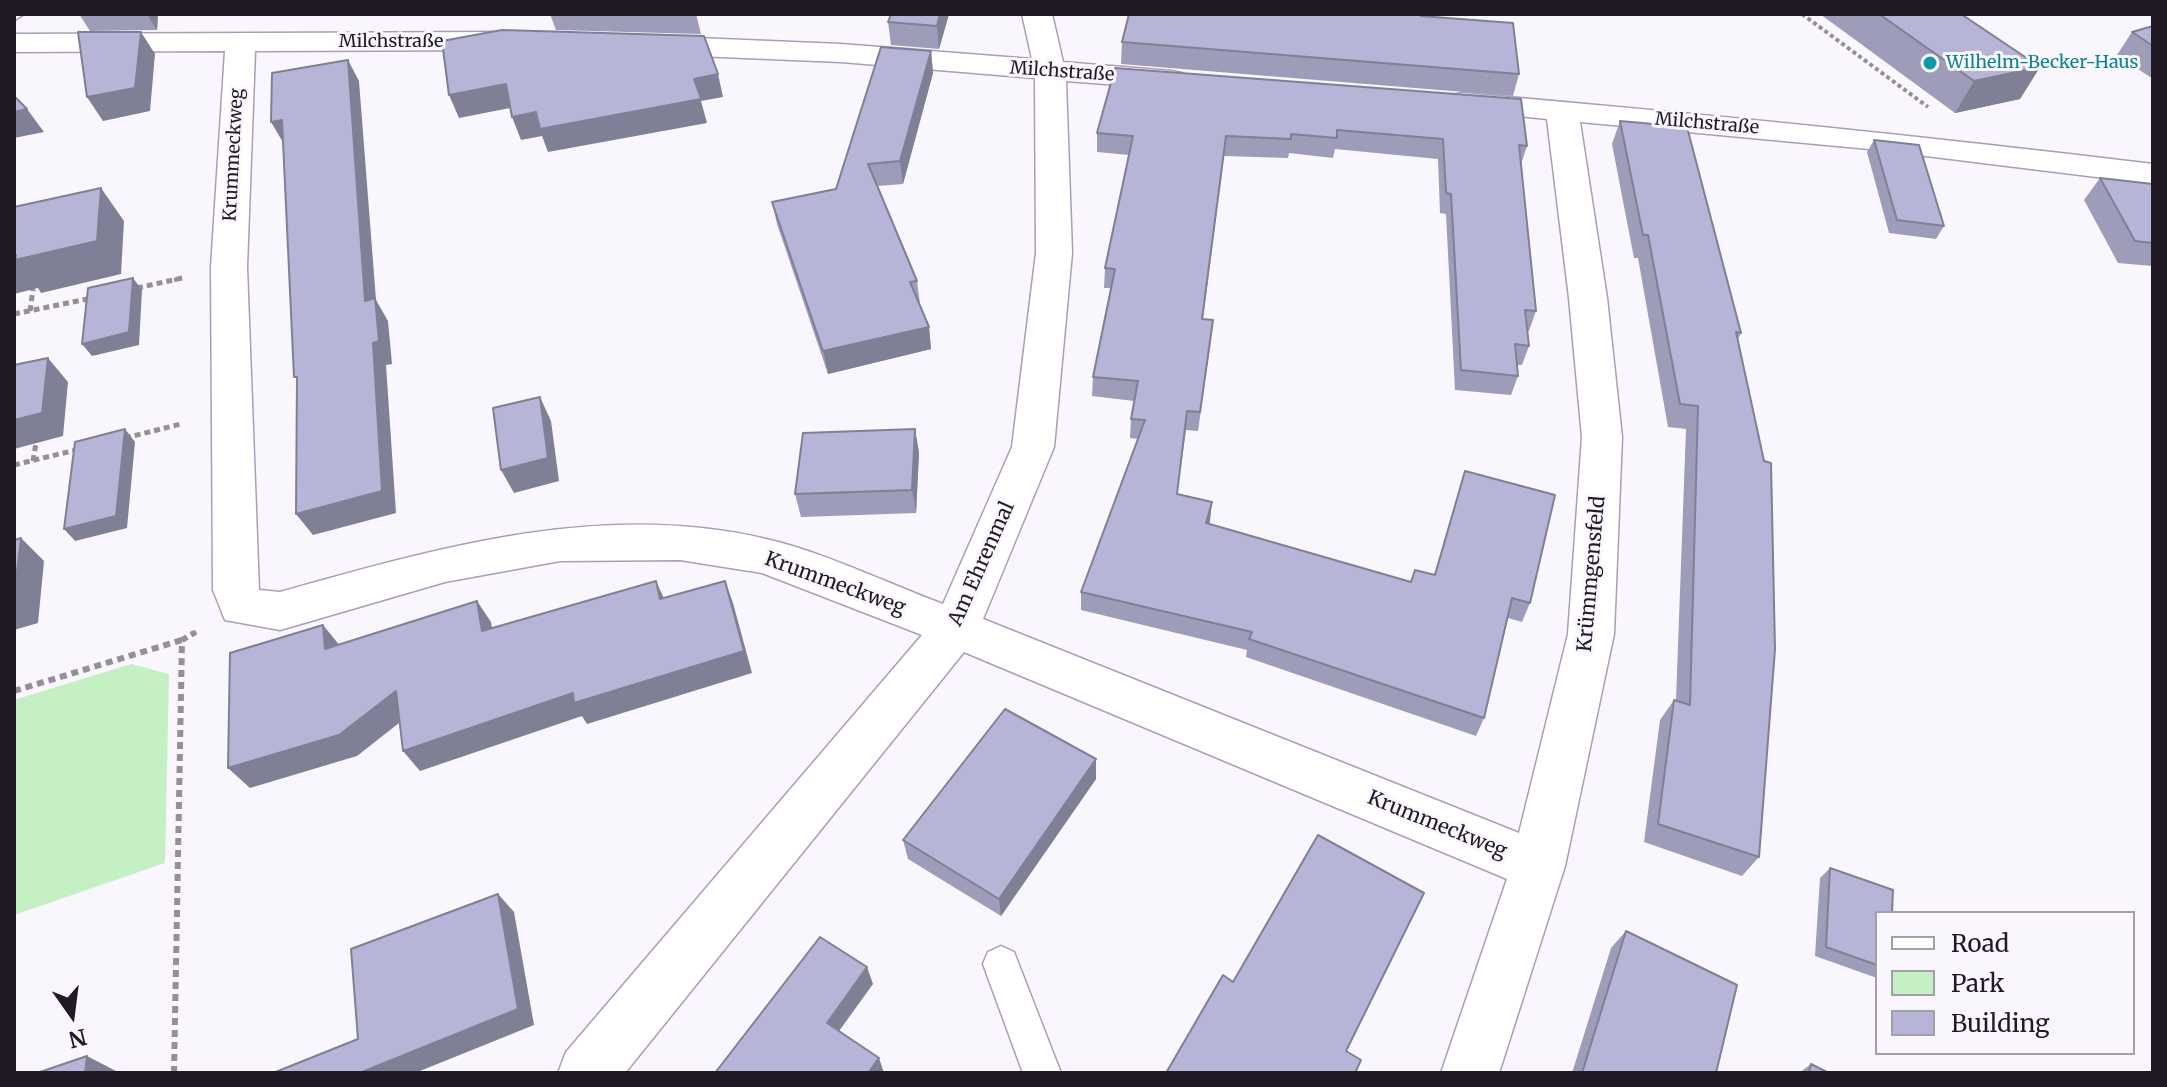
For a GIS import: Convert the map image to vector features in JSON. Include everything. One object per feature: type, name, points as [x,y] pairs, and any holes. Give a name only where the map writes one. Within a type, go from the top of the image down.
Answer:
[{"type":"street","name":"Am Ehrenmal","points":[[587,1073],[956,628],[1033,447],[1054,253],[1050,72],[1037,14]]},
{"type":"street","name":"Milchstraße","points":[[14,43],[527,41]]},
{"type":"street","name":"Krummeckweg","points":[[240,42],[229,267],[236,590],[241,607],[280,611],[445,564],[560,544],[680,543],[766,556],[956,628],[1538,866]]},
{"type":"street","name":"Milchstraße","points":[[618,44],[798,50],[1208,83]]},
{"type":"street","name":"Milchstraße","points":[[1441,100],[1980,152],[2153,174]]},
{"type":"street","name":"Krümmgensfeld","points":[[1470,1073],[1538,866],[1591,634],[1602,437],[1588,298],[1562,110]]},
{"type":"lane","points":[[1001,964],[1042,1073]]},
{"type":"path","points":[[1802,14],[1969,136],[1980,152]]},
{"type":"path","points":[[1836,40],[1843,38]]},
{"type":"path","points":[[136,288],[229,267]]},
{"type":"path","points":[[30,311],[33,289]]},
{"type":"path","points":[[14,314],[105,295]]},
{"type":"path","points":[[110,441],[233,411]]},
{"type":"path","points":[[33,461],[36,443]]},
{"type":"path","points":[[14,465],[95,445]]},
{"type":"path","points":[[14,691],[182,640],[241,607]]},
{"type":"path","points":[[174,1073],[182,640]]},
{"type":"green space","points":[[131,664],[169,674],[165,863],[14,915],[14,700]]},
{"type":"building","points":[[891,14],[940,14],[937,26],[888,22]]},
{"type":"building","points":[[1129,14],[1421,14],[1513,23],[1519,74],[1122,42]]},
{"type":"building","points":[[1879,14],[1961,14],[2040,67],[1974,81]]},
{"type":"building","points":[[2153,26],[2153,46],[2132,32]]},
{"type":"building","points":[[502,30],[704,36],[718,74],[694,79],[701,99],[540,129],[536,112],[512,117],[506,84],[449,95],[442,41]]},
{"type":"building","points":[[78,32],[141,32],[135,88],[87,97]]},
{"type":"building","points":[[881,47],[931,51],[900,161],[868,164],[917,281],[910,282],[929,327],[823,351],[772,202],[836,189]]},
{"type":"building","points":[[348,60],[365,301],[375,298],[379,341],[373,343],[382,491],[296,514],[297,377],[294,377],[282,120],[271,122],[272,73]]},
{"type":"building","points":[[1115,68],[1521,99],[1527,146],[1519,145],[1536,311],[1525,310],[1529,346],[1515,344],[1518,376],[1461,370],[1451,194],[1446,193],[1443,139],[1337,130],[1337,138],[1291,134],[1291,139],[1226,136],[1202,319],[1213,320],[1200,412],[1187,411],[1177,494],[1212,502],[1206,523],[1411,582],[1415,570],[1435,575],[1465,471],[1555,495],[1530,603],[1512,598],[1484,718],[1249,639],[1252,632],[1081,592],[1145,420],[1131,419],[1138,381],[1093,377],[1115,269],[1105,268],[1133,136],[1097,133]]},
{"type":"building","points":[[14,96],[27,109],[14,112]]},
{"type":"building","points":[[1620,121],[1687,127],[1741,333],[1736,332],[1764,461],[1771,463],[1775,649],[1759,857],[1658,824],[1674,700],[1690,705],[1698,406],[1680,404],[1648,235],[1643,235]]},
{"type":"building","points":[[1874,140],[1919,145],[1944,226],[1897,220]]},
{"type":"building","points":[[2100,178],[2153,184],[2153,243],[2135,241]]},
{"type":"building","points":[[101,188],[97,241],[15,260],[14,207]]},
{"type":"building","points":[[133,278],[129,332],[82,344],[88,288]]},
{"type":"building","points":[[48,358],[42,413],[14,420],[14,365]]},
{"type":"building","points":[[540,397],[548,458],[501,470],[493,408]]},
{"type":"building","points":[[125,429],[116,516],[64,529],[75,442]]},
{"type":"building","points":[[915,429],[912,490],[795,494],[803,433]]},
{"type":"building","points":[[21,538],[14,596],[14,540]]},
{"type":"building","points":[[656,581],[660,599],[725,581],[744,651],[574,703],[573,693],[403,751],[396,691],[339,735],[228,768],[230,653],[323,625],[325,649],[477,601],[482,631]]},
{"type":"building","points":[[1005,709],[1096,759],[999,899],[903,840]]},
{"type":"building","points":[[1318,835],[1424,893],[1346,1051],[1361,1060],[1355,1073],[1166,1073],[1223,975],[1233,982]]},
{"type":"building","points":[[1830,868],[1893,890],[1892,911],[1875,911],[1875,964],[1826,947]]},
{"type":"building","points":[[498,894],[518,1009],[362,1073],[273,1073],[358,1039],[351,949]]},
{"type":"building","points":[[1626,931],[1737,985],[1716,1073],[1582,1073]]},
{"type":"building","points":[[820,937],[867,967],[827,1023],[879,1058],[868,1073],[715,1073]]},
{"type":"building","points":[[87,1056],[85,1073],[37,1073]]},
{"type":"building","points":[[1811,1064],[1829,1073],[1809,1073]]},
{"type":"place","name":"Wilhelm-Becker-Haus","points":[[1930,63]]}]
